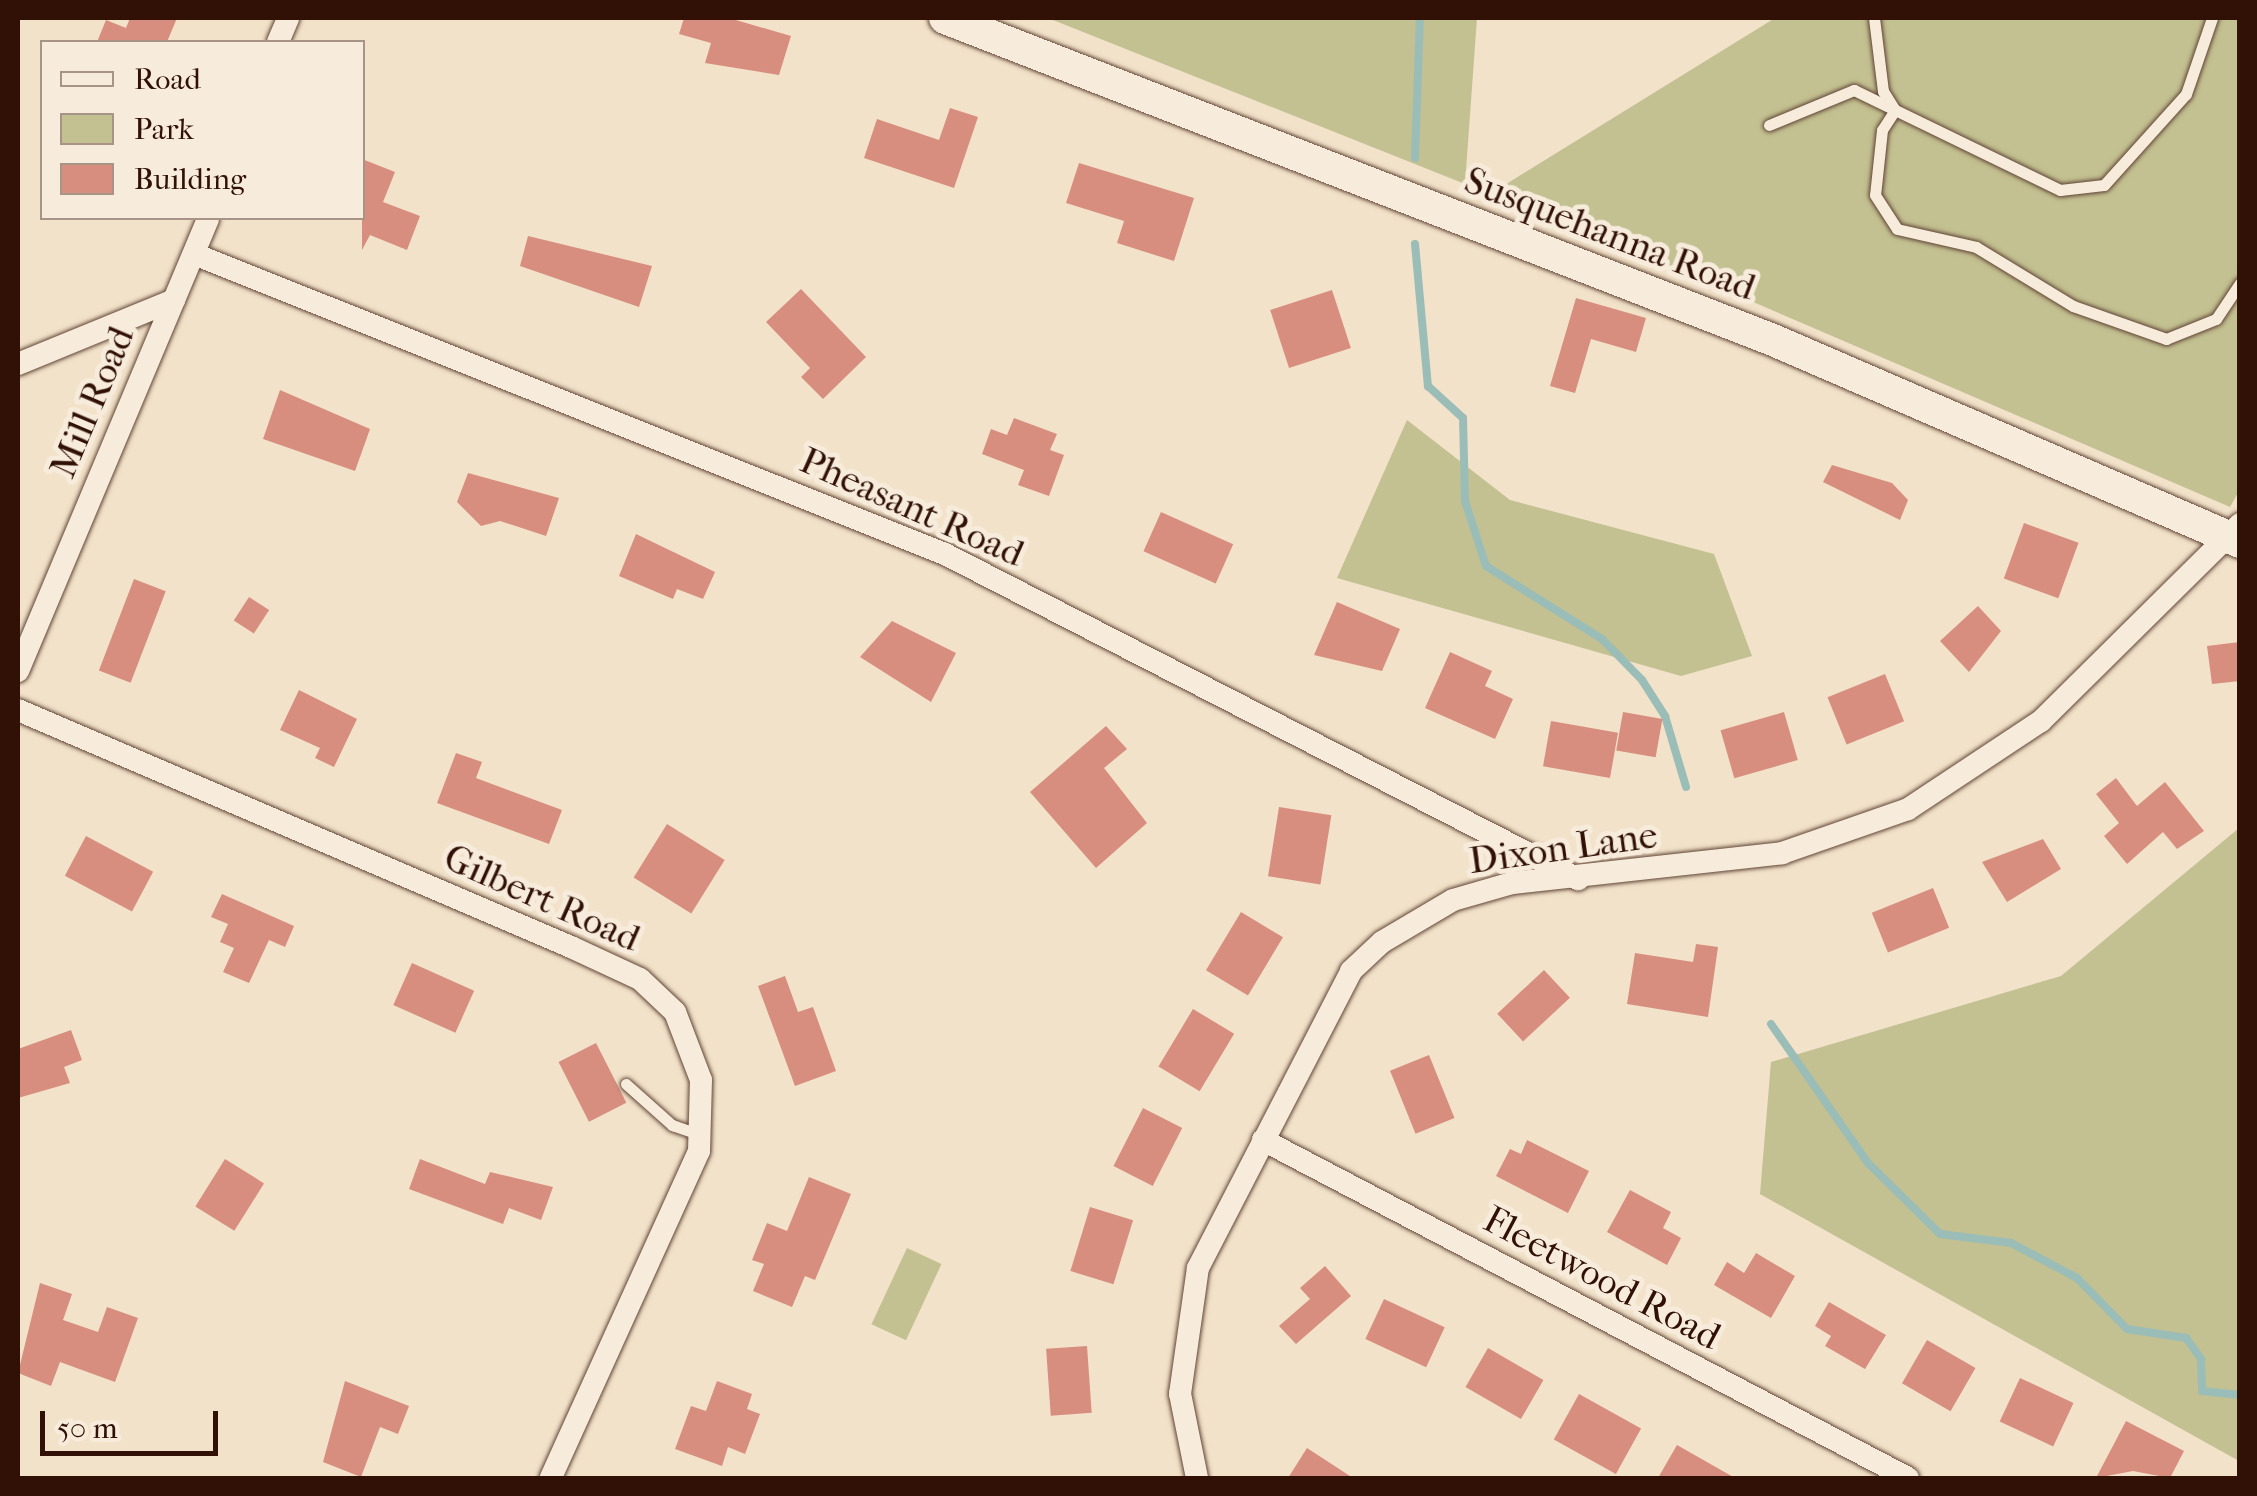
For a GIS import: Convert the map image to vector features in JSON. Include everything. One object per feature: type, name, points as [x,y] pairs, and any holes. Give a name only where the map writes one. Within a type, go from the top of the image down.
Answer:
[{"type":"main road","name":"Susquehanna Road","points":[[945,18],[1774,340],[2237,534]]},
{"type":"street","name":"Mill Road","points":[[18,670],[207,220]]},
{"type":"street","name":"Pheasant Road","points":[[194,254],[945,554],[1578,879]]},
{"type":"street","points":[[18,364],[174,300]]},
{"type":"street","name":"Dixon Lane","points":[[1198,1478],[1180,1394],[1198,1268],[1352,971],[1382,942],[1453,900],[1578,879],[1782,853],[1908,808],[2041,721],[2237,534]]},
{"type":"street","name":"Gilbert Road","points":[[18,710],[640,979],[675,1012],[696,1052],[701,1135],[551,1478]]},
{"type":"street","name":"Fleetwood Road","points":[[1263,1140],[1908,1478]]},
{"type":"lane","points":[[1874,18],[1884,91],[1895,110]]},
{"type":"lane","points":[[1769,124],[1854,90],[2060,190],[2104,185],[2186,94],[2212,18]]},
{"type":"lane","points":[[1895,110],[1882,130],[1875,195],[1896,229],[1976,247],[2073,306],[2166,339],[2216,319],[2240,283]]},
{"type":"lane","points":[[626,1084],[672,1126],[701,1135]]},
{"type":"green space","points":[[1048,18],[1477,18],[1465,184]]},
{"type":"green space","points":[[1775,18],[2239,18],[2239,491],[2230,507],[1495,191]]},
{"type":"green space","points":[[1407,420],[1510,500],[1714,554],[1752,656],[1681,676],[1337,578]]},
{"type":"green space","points":[[2239,828],[2239,1461],[1760,1194],[1771,1062],[2061,976]]},
{"type":"green space","points":[[907,1248],[941,1264],[906,1340],[872,1324]]},
{"type":"building","points":[[130,18],[177,18],[168,40],[98,40],[106,20],[126,28]]},
{"type":"building","points":[[684,18],[729,18],[791,36],[779,75],[705,63],[711,43],[679,34]]},
{"type":"building","points":[[950,108],[978,117],[954,188],[864,158],[877,119],[939,140]]},
{"type":"building","points":[[365,160],[395,172],[383,202],[420,216],[407,250],[370,235],[362,250]]},
{"type":"building","points":[[1079,163],[1194,198],[1174,261],[1117,243],[1124,221],[1066,203]]},
{"type":"building","points":[[528,236],[652,266],[639,307],[520,266]]},
{"type":"building","points":[[801,289],[866,357],[823,399],[801,377],[810,368],[766,322]]},
{"type":"building","points":[[1332,290],[1351,348],[1289,368],[1270,310]]},
{"type":"building","points":[[1576,298],[1646,318],[1636,352],[1591,339],[1575,393],[1550,386]]},
{"type":"building","points":[[280,390],[370,429],[355,471],[263,439]]},
{"type":"building","points":[[1014,418],[1057,434],[1050,450],[1064,455],[1049,496],[1018,485],[1024,470],[982,454],[991,429],[1007,435]]},
{"type":"building","points":[[1832,465],[1892,483],[1908,500],[1900,520],[1823,482]]},
{"type":"building","points":[[468,473],[559,498],[546,536],[500,521],[481,526],[457,502]]},
{"type":"building","points":[[1161,512],[1233,544],[1216,583],[1144,551]]},
{"type":"building","points":[[2024,523],[2079,543],[2058,598],[2004,578]]},
{"type":"building","points":[[636,534],[715,572],[703,599],[677,589],[673,599],[619,576]]},
{"type":"building","points":[[134,579],[166,591],[131,683],[99,670]]},
{"type":"building","points":[[249,597],[269,610],[254,634],[234,620]]},
{"type":"building","points":[[1337,602],[1400,629],[1382,671],[1314,655]]},
{"type":"building","points":[[1978,606],[2001,631],[1969,672],[1940,641]]},
{"type":"building","points":[[892,621],[956,653],[931,702],[860,657]]},
{"type":"building","points":[[2240,642],[2240,681],[2212,684],[2207,646]]},
{"type":"building","points":[[1450,652],[1492,671],[1485,686],[1513,699],[1495,739],[1425,708]]},
{"type":"building","points":[[1885,674],[1904,721],[1847,745],[1828,697]]},
{"type":"building","points":[[299,690],[357,719],[334,767],[315,758],[320,748],[280,730]]},
{"type":"building","points":[[1623,712],[1662,719],[1656,757],[1616,750]]},
{"type":"building","points":[[1784,712],[1798,760],[1734,778],[1721,730]]},
{"type":"building","points":[[1551,721],[1618,733],[1610,778],[1543,766]]},
{"type":"building","points":[[1106,726],[1127,749],[1104,768],[1147,823],[1096,868],[1030,792]]},
{"type":"building","points":[[456,753],[482,762],[476,778],[562,810],[549,844],[437,803]]},
{"type":"building","points":[[2116,778],[2137,806],[2165,782],[2204,831],[2177,849],[2163,832],[2127,864],[2104,836],[2119,823],[2096,794]]},
{"type":"building","points":[[1279,807],[1331,815],[1320,884],[1268,876]]},
{"type":"building","points":[[667,824],[725,860],[691,913],[634,877]]},
{"type":"building","points":[[86,836],[153,872],[132,911],[65,876]]},
{"type":"building","points":[[2043,839],[2061,869],[2007,902],[1982,862]]},
{"type":"building","points":[[1933,888],[1949,928],[1888,953],[1872,913]]},
{"type":"building","points":[[222,894],[294,926],[285,947],[269,940],[249,983],[223,972],[234,948],[220,942],[228,924],[211,917]]},
{"type":"building","points":[[1241,912],[1283,937],[1248,996],[1206,970]]},
{"type":"building","points":[[1696,944],[1718,947],[1708,1017],[1627,1004],[1635,953],[1693,962]]},
{"type":"building","points":[[412,963],[474,991],[455,1033],[393,1005]]},
{"type":"building","points":[[1544,970],[1570,998],[1523,1041],[1497,1014]]},
{"type":"building","points":[[785,976],[798,1012],[813,1007],[836,1071],[795,1086],[758,986]]},
{"type":"building","points":[[1193,1009],[1234,1034],[1200,1091],[1158,1066]]},
{"type":"building","points":[[71,1030],[82,1060],[64,1067],[70,1083],[18,1098],[18,1049]]},
{"type":"building","points":[[596,1043],[626,1103],[589,1122],[559,1062]]},
{"type":"building","points":[[1429,1055],[1454,1118],[1416,1134],[1390,1071]]},
{"type":"building","points":[[1143,1108],[1182,1128],[1153,1186],[1113,1166]]},
{"type":"building","points":[[1527,1140],[1589,1171],[1568,1213],[1496,1176],[1510,1149],[1521,1154]]},
{"type":"building","points":[[225,1159],[264,1183],[234,1231],[195,1206]]},
{"type":"building","points":[[420,1159],[485,1184],[490,1172],[553,1187],[541,1220],[509,1208],[503,1224],[409,1189]]},
{"type":"building","points":[[809,1177],[851,1194],[815,1280],[805,1276],[792,1307],[753,1291],[764,1264],[752,1260],[767,1223],[787,1231]]},
{"type":"building","points":[[1630,1190],[1671,1212],[1663,1228],[1681,1238],[1667,1265],[1607,1232]]},
{"type":"building","points":[[1090,1207],[1133,1220],[1113,1284],[1070,1271]]},
{"type":"building","points":[[1756,1253],[1795,1276],[1771,1318],[1714,1285],[1727,1262],[1744,1273]]},
{"type":"building","points":[[1325,1266],[1351,1296],[1296,1344],[1279,1326],[1310,1299],[1300,1288]]},
{"type":"building","points":[[40,1283],[72,1294],[63,1320],[98,1332],[107,1307],[138,1318],[115,1382],[60,1362],[51,1386],[18,1373]]},
{"type":"building","points":[[1384,1299],[1445,1327],[1426,1367],[1365,1339]]},
{"type":"building","points":[[1829,1302],[1886,1335],[1865,1369],[1825,1346],[1831,1336],[1815,1326]]},
{"type":"building","points":[[1927,1340],[1975,1368],[1950,1411],[1902,1383]]},
{"type":"building","points":[[1087,1346],[1092,1413],[1051,1416],[1046,1349]]},
{"type":"building","points":[[1488,1348],[1543,1380],[1521,1419],[1466,1387]]},
{"type":"building","points":[[2020,1378],[2073,1403],[2053,1446],[2000,1422]]},
{"type":"building","points":[[345,1381],[409,1406],[398,1434],[380,1427],[361,1477],[323,1462]]},
{"type":"building","points":[[717,1381],[752,1394],[747,1409],[760,1414],[745,1454],[728,1447],[722,1466],[675,1449],[691,1406],[706,1411]]},
{"type":"building","points":[[1579,1394],[1641,1428],[1616,1474],[1554,1439]]},
{"type":"building","points":[[2126,1421],[2184,1451],[2170,1478],[2133,1471],[2096,1478]]},
{"type":"building","points":[[1677,1445],[1735,1478],[1658,1478]]},
{"type":"building","points":[[1307,1448],[1353,1478],[1288,1478]]},
{"type":"waterway","points":[[1415,158],[1420,18]]},
{"type":"waterway","points":[[1415,244],[1428,386],[1463,418],[1465,501],[1486,566],[1602,639],[1642,680],[1665,716],[1686,787]]},
{"type":"waterway","points":[[1771,1024],[1868,1163],[1940,1234],[2011,1243],[2077,1278],[2127,1329],[2186,1338],[2201,1359],[2202,1391],[2240,1395]]}]
